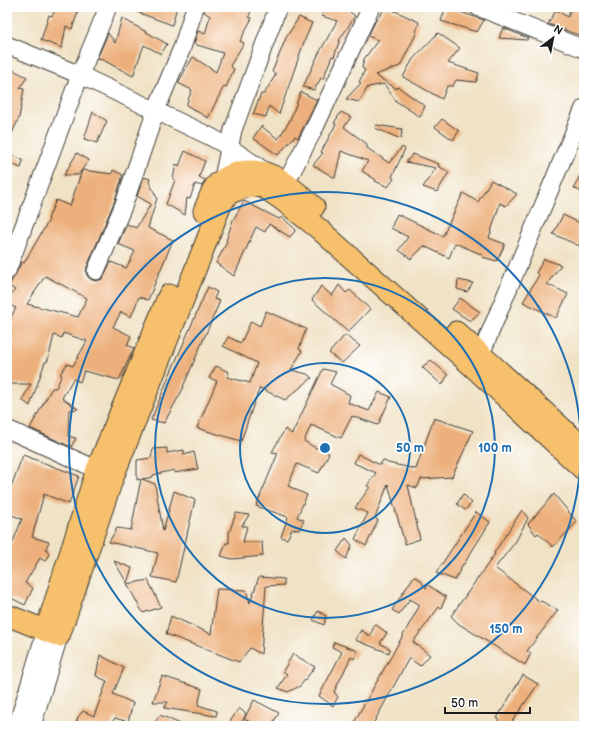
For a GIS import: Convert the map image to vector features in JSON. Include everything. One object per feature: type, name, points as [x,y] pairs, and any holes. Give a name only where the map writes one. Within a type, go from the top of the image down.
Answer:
[{"type":"main road","points":[[224,188],[232,174],[244,172],[266,172],[286,183],[330,220],[477,360],[584,470]]},
{"type":"main road","points":[[49,637],[52,611],[208,201],[214,189],[224,188],[230,193],[238,189],[255,186],[263,187],[281,199],[584,448]]},
{"type":"main road","points":[[49,637],[105,473]]},
{"type":"main road","points":[[9,616],[52,611]]},
{"type":"main road","points":[[9,616],[49,637]]},
{"type":"street","points":[[7,271],[80,75],[108,7]]},
{"type":"street","points":[[96,271],[124,204],[156,110],[182,48],[195,7]]},
{"type":"street","points":[[224,188],[229,147],[238,112],[278,7]]},
{"type":"street","points":[[286,183],[316,125],[371,7]]},
{"type":"street","points":[[478,7],[584,49]]},
{"type":"street","points":[[7,45],[80,75],[156,110],[229,147],[266,172]]},
{"type":"street","points":[[477,360],[584,108]]},
{"type":"street","points":[[7,429],[105,473]]},
{"type":"street","points":[[17,726],[49,637]]},
{"type":"street","points":[[32,726],[49,637]]},
{"type":"building","points":[[57,7],[64,7],[78,12],[72,29],[66,26],[62,48],[41,40],[49,15],[52,16]]},
{"type":"building","points":[[126,7],[177,7],[172,25]]},
{"type":"building","points":[[205,7],[252,7],[249,17],[252,18],[240,41],[244,43],[230,66],[234,69],[226,87],[224,86],[208,118],[186,105],[192,90],[178,83],[193,57],[216,72],[223,53],[194,44],[198,31],[205,34],[210,16],[204,12]]},
{"type":"building","points":[[326,7],[334,7],[342,11],[344,7],[355,16],[340,39],[334,57],[332,56],[323,79],[321,78],[314,90],[303,87],[318,55],[337,21],[322,16]]},
{"type":"building","points":[[386,7],[419,22],[415,36],[400,66],[375,75],[397,89],[398,87],[425,106],[420,117],[396,101],[384,84],[368,87],[359,102],[346,99],[361,83],[359,82],[365,70],[362,68],[364,59],[378,40],[368,36],[375,22]]},
{"type":"building","points":[[446,7],[484,20],[477,32],[441,21]]},
{"type":"building","points":[[571,7],[584,7],[584,37],[548,24],[556,10],[568,17]]},
{"type":"building","points":[[299,17],[312,23],[279,114],[269,106],[266,117],[253,114],[261,94],[264,94],[276,74],[272,72],[286,38]]},
{"type":"building","points":[[122,18],[167,44],[161,54],[144,45],[133,76],[103,60],[97,59],[108,33],[115,43]]},
{"type":"building","points":[[503,28],[528,38],[527,40],[499,38]]},
{"type":"building","points":[[438,33],[460,48],[448,63],[479,73],[476,82],[456,80],[453,86],[447,86],[442,99],[403,77],[413,59]]},
{"type":"building","points":[[7,67],[27,77],[20,88],[24,89],[19,118],[7,144]]},
{"type":"building","points":[[301,92],[317,100],[298,138],[295,136],[278,155],[253,138],[261,126],[278,139],[289,122]]},
{"type":"building","points":[[93,112],[107,121],[97,143],[84,139]]},
{"type":"building","points":[[341,112],[351,117],[344,127],[367,144],[367,148],[389,163],[402,147],[405,149],[392,177],[394,179],[388,187],[375,181],[376,180],[362,171],[368,161],[341,151],[335,178],[313,165],[323,153],[321,152],[336,124],[334,123]]},
{"type":"building","points":[[442,119],[459,131],[453,140],[435,127]]},
{"type":"building","points":[[376,125],[402,129],[401,139],[375,128]]},
{"type":"building","points":[[185,151],[205,161],[199,177],[205,180],[202,186],[195,184],[190,199],[187,198],[185,215],[166,204],[175,180],[173,179],[176,164],[179,166]]},
{"type":"building","points":[[7,153],[23,160],[21,168],[7,162]]},
{"type":"building","points":[[77,153],[89,160],[78,175],[64,175]]},
{"type":"building","points":[[413,154],[439,164],[438,166],[449,172],[437,192],[423,187],[436,168],[406,162]]},
{"type":"building","points":[[584,167],[584,193],[574,188]]},
{"type":"building","points":[[82,170],[112,174],[113,170],[123,175],[115,200],[87,267],[86,273],[92,280],[97,281],[102,279],[111,262],[126,268],[130,261],[135,251],[118,244],[127,224],[136,228],[151,204],[137,196],[144,177],[150,179],[149,182],[157,198],[148,228],[173,240],[148,300],[139,297],[131,317],[121,312],[113,327],[131,336],[127,345],[134,348],[119,380],[84,371],[80,382],[73,379],[62,398],[78,409],[69,410],[68,436],[76,438],[71,447],[30,428],[52,388],[56,388],[62,375],[60,374],[67,364],[73,366],[87,341],[63,333],[62,338],[54,335],[47,362],[45,362],[30,406],[22,400],[31,384],[7,384],[7,324],[16,308],[7,304],[7,299],[15,290],[9,286],[22,262],[24,263],[49,220],[48,219],[56,200],[70,206]],"holes":[[[45,276],[87,298],[78,317],[27,304]]]},
{"type":"building","points":[[491,180],[517,194],[506,206],[500,203],[489,238],[505,244],[497,261],[482,257],[483,255],[455,243],[449,258],[424,246],[411,259],[399,250],[408,237],[391,228],[397,214],[443,236],[463,193],[478,202]]},
{"type":"building","points":[[244,201],[279,219],[282,217],[296,230],[290,237],[269,224],[265,232],[256,227],[234,276],[216,263],[227,242],[226,241],[233,220]]},
{"type":"building","points":[[563,215],[584,225],[584,248],[553,234]]},
{"type":"building","points":[[544,259],[561,265],[547,284],[568,294],[556,318],[523,302],[539,275],[536,273]]},
{"type":"building","points":[[458,280],[473,283],[467,292],[457,289]]},
{"type":"building","points":[[339,285],[346,293],[350,290],[370,309],[348,332],[312,300],[321,286],[332,296]]},
{"type":"building","points":[[208,287],[217,292],[214,299],[220,301],[184,387],[164,423],[151,420],[170,374]]},
{"type":"building","points":[[460,298],[480,312],[470,321],[452,309]]},
{"type":"building","points":[[266,311],[306,329],[299,349],[302,351],[291,370],[307,374],[312,378],[285,400],[260,388],[241,441],[197,428],[217,381],[209,378],[216,366],[229,372],[227,377],[250,383],[257,363],[223,346],[228,337],[241,343],[251,321],[260,326]]},
{"type":"building","points":[[345,335],[360,346],[342,363],[329,353]]},
{"type":"building","points":[[431,360],[448,375],[442,385],[422,367]]},
{"type":"building","points":[[323,369],[336,372],[330,384],[350,395],[348,403],[369,411],[379,392],[391,397],[378,425],[352,416],[341,438],[311,425],[304,441],[329,453],[319,473],[297,464],[288,486],[307,495],[297,517],[304,520],[299,530],[292,529],[287,539],[281,537],[288,517],[256,506],[278,453],[272,452],[285,429],[292,434]]},
{"type":"building","points":[[434,418],[473,431],[452,477],[421,479],[417,488],[408,485],[420,539],[405,544],[388,484],[375,518],[378,520],[366,546],[355,539],[368,513],[355,508],[370,487],[367,486],[376,473],[354,463],[358,454],[380,465],[383,460],[388,463],[416,469]]},
{"type":"building","points":[[167,448],[167,453],[184,450],[184,455],[194,452],[198,469],[174,473],[174,470],[142,479],[155,484],[163,531],[174,491],[195,500],[176,582],[152,577],[158,553],[109,542],[117,528],[131,530],[141,479],[137,480],[137,460],[151,458],[153,449]]},
{"type":"building","points":[[23,455],[79,476],[69,504],[44,494],[32,537],[49,542],[46,548],[49,554],[45,561],[40,558],[25,583],[33,588],[25,605],[7,596],[7,557],[22,519],[7,513],[7,493]]},
{"type":"building","points":[[463,494],[472,503],[465,510],[457,504]]},
{"type":"building","points":[[554,494],[577,522],[553,547],[538,533],[536,535],[528,524]]},
{"type":"building","points":[[522,510],[528,518],[516,541],[495,568],[540,602],[541,601],[558,610],[527,651],[531,653],[525,665],[459,624],[451,616],[495,554],[494,553]]},
{"type":"building","points":[[476,512],[490,522],[463,564],[455,580],[436,573]]},
{"type":"building","points":[[236,513],[249,515],[242,526],[247,526],[243,542],[262,542],[263,556],[232,559],[221,556],[226,543],[229,543],[229,533]]},
{"type":"building","points":[[346,538],[352,545],[346,559],[337,551]]},
{"type":"building","points":[[114,561],[132,568],[127,583]]},
{"type":"building","points":[[414,576],[420,580],[426,588],[428,585],[446,597],[441,608],[439,607],[413,642],[430,655],[420,666],[409,658],[372,726],[352,726],[420,605],[410,599],[399,614],[392,610]]},
{"type":"building","points":[[259,577],[284,579],[284,585],[266,586],[261,654],[250,648],[239,662],[166,634],[171,616],[211,634],[217,589],[246,590],[250,603]]},
{"type":"building","points":[[148,580],[161,607],[143,613],[127,584]]},
{"type":"building","points":[[318,611],[326,616],[324,625],[313,620]]},
{"type":"building","points":[[375,624],[387,633],[380,643],[390,649],[389,653],[355,640],[361,630],[370,636]]},
{"type":"building","points":[[334,642],[358,651],[354,659],[351,657],[334,692],[338,697],[333,706],[319,696],[342,652],[332,647]]},
{"type":"building","points":[[293,654],[315,667],[300,686],[288,692],[278,688],[287,674],[283,671]]},
{"type":"building","points":[[100,655],[124,668],[113,694],[133,703],[128,722],[115,718],[110,726],[75,726],[78,717],[83,711],[94,716],[107,681],[96,676]]},
{"type":"building","points":[[523,675],[538,684],[509,726],[494,726],[499,719],[497,718]]},
{"type":"building","points":[[162,676],[202,689],[198,705],[217,711],[216,716],[164,708],[168,702],[153,702]]},
{"type":"building","points":[[254,700],[279,713],[271,726],[258,726],[244,719]]},
{"type":"building","points":[[239,708],[246,714],[240,726],[227,726]]},
{"type":"building","points":[[160,715],[185,726],[163,726],[155,722]]}]
